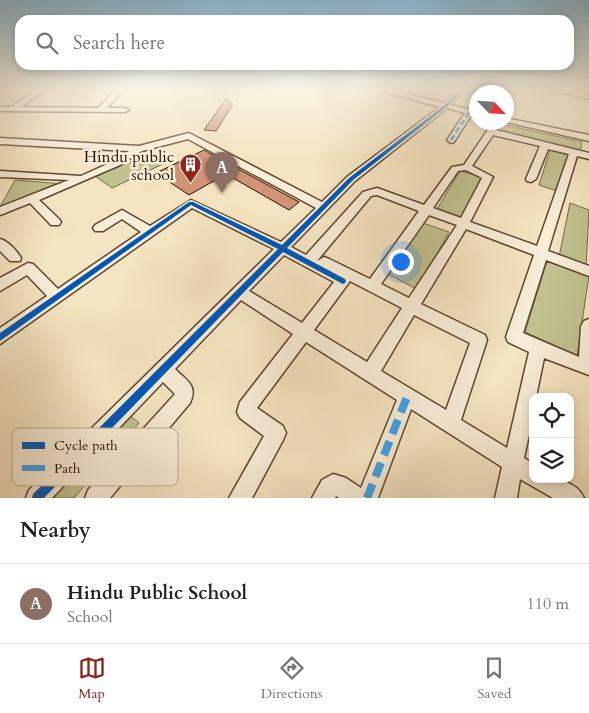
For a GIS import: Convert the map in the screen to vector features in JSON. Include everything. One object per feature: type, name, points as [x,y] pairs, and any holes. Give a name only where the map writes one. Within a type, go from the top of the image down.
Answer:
[{"type":"street","points":[[106,428],[351,179],[436,113]]},
{"type":"street","points":[[451,140],[469,117]]},
{"type":"street","points":[[514,122],[589,138]]},
{"type":"street","points":[[467,167],[493,130]]},
{"type":"street","points":[[504,130],[546,145],[589,156]]},
{"type":"street","points":[[2,142],[138,149],[190,136],[323,207]]},
{"type":"street","points":[[531,179],[546,145]]},
{"type":"street","points":[[0,211],[84,178],[117,163],[138,149]]},
{"type":"street","points":[[574,152],[561,197],[540,252],[514,337],[587,368],[589,326]]},
{"type":"street","points":[[369,374],[464,222],[488,177],[467,167],[455,170],[425,208],[372,286]]},
{"type":"street","points":[[0,174],[84,178]]},
{"type":"street","points":[[311,259],[367,194],[372,191],[464,222],[589,271]]},
{"type":"street","points":[[32,199],[55,222]]},
{"type":"street","points":[[0,337],[56,296],[191,204],[346,277],[372,286],[479,340],[450,424]]},
{"type":"street","points":[[99,228],[122,214],[150,232]]},
{"type":"street","points":[[0,243],[15,258]]},
{"type":"street","points":[[0,285],[28,268],[56,296]]},
{"type":"street","points":[[240,498],[276,433],[246,412],[246,408],[346,277]]},
{"type":"street","points":[[238,292],[529,473]]},
{"type":"street","points":[[506,498],[538,348]]},
{"type":"street","points":[[157,428],[184,397],[185,391],[183,387],[163,370]]},
{"type":"street","points":[[367,498],[407,397]]},
{"type":"street","points":[[547,483],[573,498]]},
{"type":"street","points":[[323,498],[329,487],[333,484],[339,485],[357,498]]},
{"type":"street","points":[[37,498],[49,486]]},
{"type":"street","points":[[96,498],[106,486]]},
{"type":"green space","points":[[514,127],[582,142],[580,152],[497,132],[498,130],[514,130]]},
{"type":"green space","points":[[550,150],[568,155],[560,192],[539,185]]},
{"type":"green space","points":[[152,153],[165,163],[112,188],[95,176]]},
{"type":"green space","points":[[460,171],[483,177],[462,218],[437,209]]},
{"type":"green space","points":[[15,180],[64,184],[0,207]]},
{"type":"green space","points":[[570,203],[589,210],[586,267],[559,257]]},
{"type":"green space","points":[[423,223],[449,232],[418,290],[388,274]]},
{"type":"green space","points":[[548,258],[589,275],[577,356],[525,332]]},
{"type":"green space","points":[[128,414],[139,423],[135,428],[114,428]]},
{"type":"green space","points":[[58,486],[84,486],[74,498],[46,498]]},
{"type":"building","points":[[216,113],[227,113],[216,131],[204,130]]},
{"type":"building","name":"Hindu public school","points":[[204,150],[299,202],[289,210],[226,174],[189,195],[156,173]]},
{"type":"marked path","points":[[451,140],[469,113]]},
{"type":"marked path","points":[[367,498],[407,397]]},
{"type":"cycle path","points":[[106,428],[351,179],[436,113]]},
{"type":"cycle path","points":[[0,337],[191,203],[282,248],[343,281]]},
{"type":"cycle path","points":[[37,498],[49,486]]},
{"type":"place","name":"Hindu public school","points":[[190,184]]},
{"type":"place","name":"Hindu Public School","points":[[222,193]]}]
